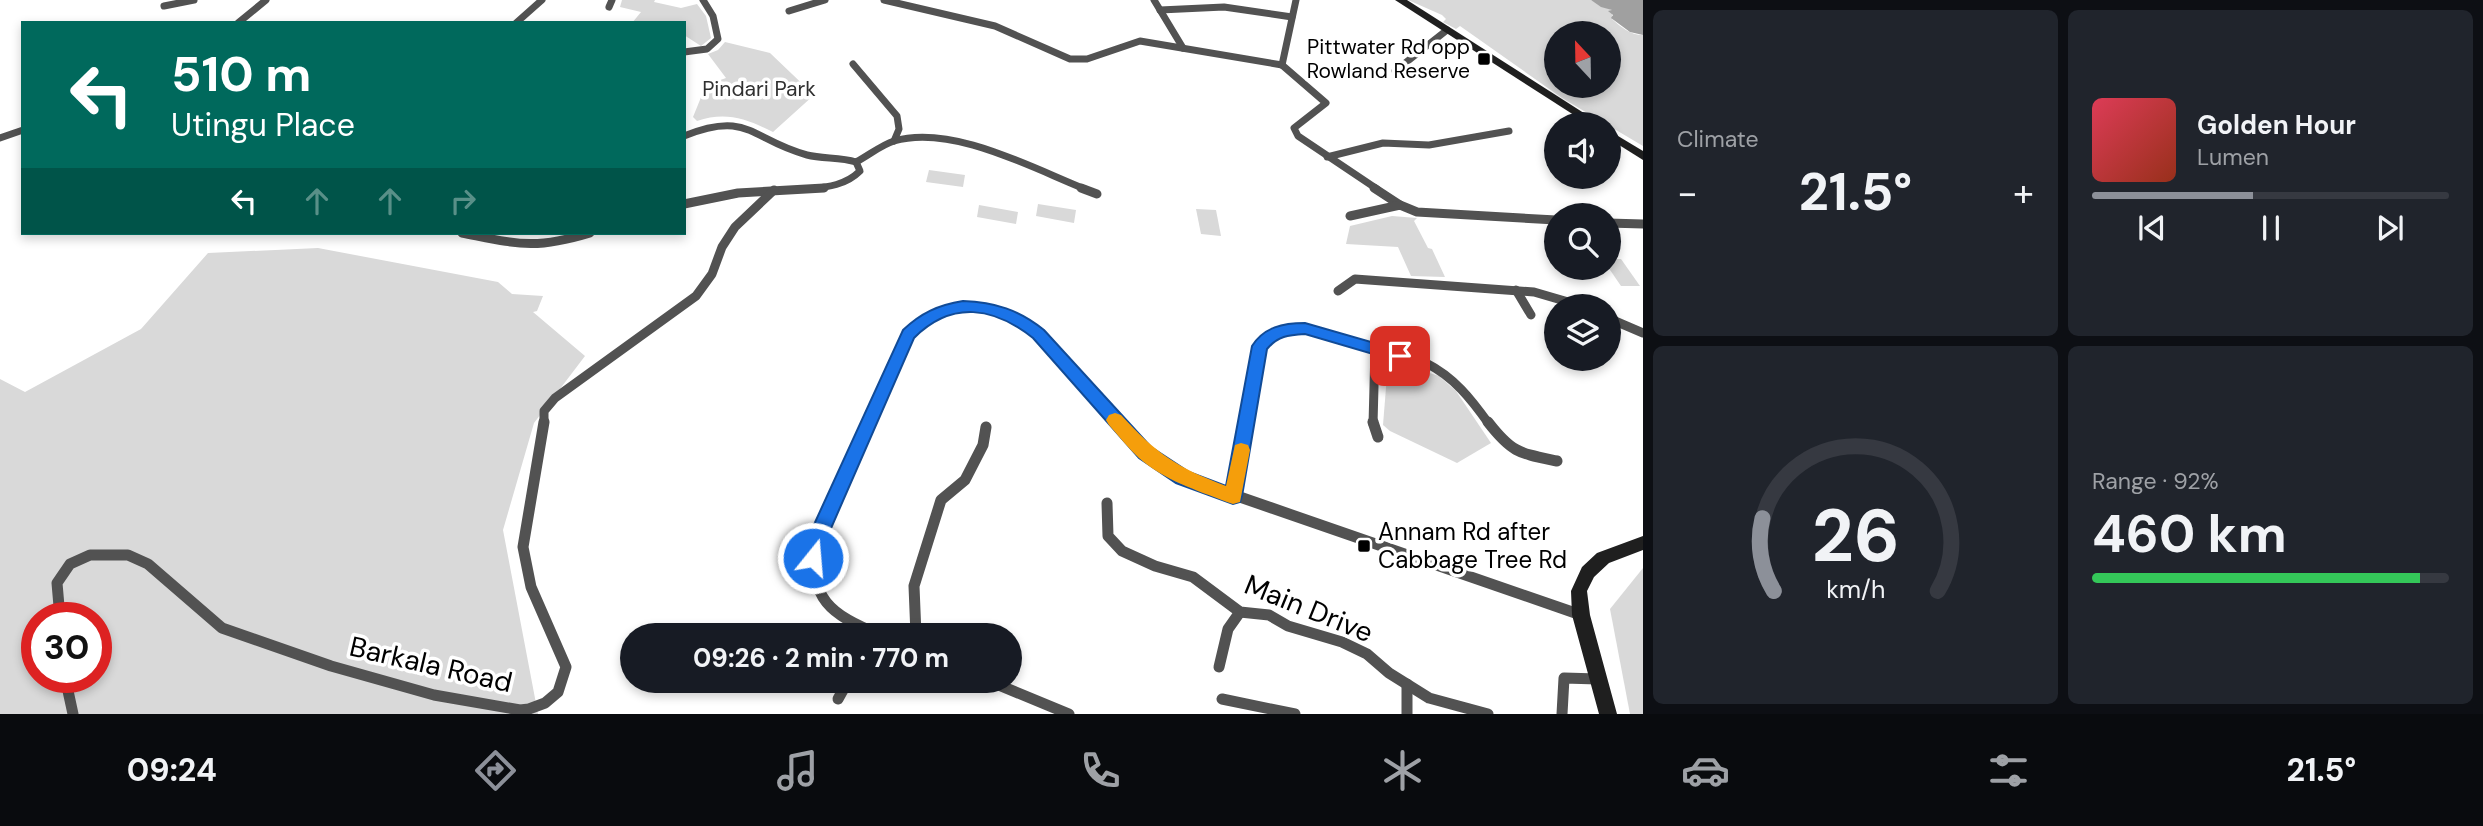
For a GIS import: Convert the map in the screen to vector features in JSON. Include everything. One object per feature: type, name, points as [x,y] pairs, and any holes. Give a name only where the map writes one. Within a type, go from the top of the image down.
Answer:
[{"type":"main road","points":[[1399,0],[1576,112]]},
{"type":"main road","points":[[1621,142],[1643,156]]},
{"type":"main road","points":[[1608,714],[1581,615],[1579,591],[1588,572],[1603,558],[1643,543]]},
{"type":"street","points":[[164,6],[194,0]]},
{"type":"street","points":[[240,21],[266,0]]},
{"type":"street","points":[[518,21],[542,0]]},
{"type":"street","points":[[686,52],[707,49],[718,39],[713,16],[703,0]]},
{"type":"street","points":[[789,11],[825,0]]},
{"type":"street","points":[[884,0],[944,11],[1004,29],[1068,59],[1087,59],[1127,43],[1140,41],[1282,65],[1326,103],[1294,128],[1298,136],[1400,205],[1417,212],[1544,219]]},
{"type":"street","points":[[1154,0],[1182,48]]},
{"type":"street","points":[[1282,65],[1296,0]]},
{"type":"street","points":[[1160,10],[1224,7],[1292,18]]},
{"type":"street","points":[[1395,71],[1447,30]]},
{"type":"street","points":[[853,64],[897,116],[899,129],[894,141]]},
{"type":"street","points":[[686,135],[708,124],[728,122],[807,155],[856,162],[894,141],[923,137],[962,140],[1097,194]]},
{"type":"street","points":[[0,138],[21,131]]},
{"type":"street","points":[[1327,157],[1383,143],[1429,145],[1509,131]]},
{"type":"street","points":[[686,204],[740,193],[816,188],[848,181],[859,174],[856,162]]},
{"type":"street","name":"Barkala Road","points":[[59,602],[57,583],[70,564],[90,555],[123,554],[148,564],[222,628],[331,666],[434,695],[520,710],[540,706],[560,689],[566,667],[531,587],[523,539],[544,433],[542,416],[555,398],[696,296],[712,274],[722,247],[735,227],[775,190]]},
{"type":"street","points":[[1350,216],[1400,205]]},
{"type":"street","points":[[1621,224],[1643,225]]},
{"type":"street","points":[[472,235],[526,246],[540,246],[582,235]]},
{"type":"street","points":[[1338,291],[1354,279],[1516,290],[1544,295]]},
{"type":"street","points":[[1516,290],[1531,315]]},
{"type":"street","points":[[853,623],[832,612],[825,605],[813,576],[815,542],[908,334],[933,314],[963,307],[984,307],[1003,312],[1022,321],[1039,334],[1145,453],[1182,477],[1581,615]]},
{"type":"street","points":[[1621,324],[1643,333]]},
{"type":"street","points":[[1233,496],[1260,346],[1270,335],[1289,329],[1305,328],[1440,370],[1462,388],[1505,444],[1522,454],[1557,461]]},
{"type":"street","points":[[1375,349],[1373,423],[1378,437]]},
{"type":"street","points":[[916,623],[914,586],[941,500],[965,480],[983,445],[986,427]]},
{"type":"street","name":"Main Drive","points":[[1107,503],[1108,536],[1122,551],[1155,566],[1193,577],[1240,612],[1269,615],[1288,626],[1342,642],[1367,653],[1389,673],[1429,698],[1488,714]]},
{"type":"street","points":[[1219,667],[1228,629],[1240,612]]},
{"type":"street","points":[[1562,714],[1564,678],[1598,680]]},
{"type":"street","points":[[1407,684],[1407,714]]},
{"type":"street","points":[[69,693],[74,714]]},
{"type":"street","points":[[838,699],[841,693]]},
{"type":"street","points":[[1018,693],[1069,714]]},
{"type":"street","points":[[1222,699],[1295,714]]},
{"type":"green space","points":[[622,0],[655,0],[654,2],[681,8],[697,4],[706,16],[711,38],[701,46],[686,36],[686,21],[634,21],[641,12],[620,7]]},
{"type":"green space","points":[[1408,0],[1591,0],[1612,10],[1614,21],[1544,21],[1544,85],[1460,26],[1456,29],[1443,22],[1446,19]]},
{"type":"green space","points":[[1621,26],[1643,35],[1643,146],[1621,133],[1621,112],[1586,112],[1562,98],[1621,98]]},
{"type":"green space","name":"Pindari Park","points":[[725,42],[770,53],[814,95],[773,132],[736,118],[717,117],[697,121],[693,117],[706,85],[726,78],[708,54],[718,50]]},
{"type":"green space","points":[[929,170],[965,175],[963,187],[926,182]]},
{"type":"green space","points":[[1038,204],[1076,210],[1074,223],[1036,216]]},
{"type":"green space","points":[[979,205],[1018,212],[1016,224],[977,217]]},
{"type":"green space","points":[[1196,209],[1216,210],[1221,236],[1201,234]]},
{"type":"green space","points":[[1392,216],[1417,218],[1414,221],[1428,248],[1432,249],[1445,277],[1411,276],[1398,247],[1346,244],[1350,226]]},
{"type":"green space","points":[[318,248],[498,282],[512,294],[543,296],[537,311],[533,312],[585,356],[534,423],[503,530],[538,714],[0,714],[0,379],[25,392],[141,329],[208,253]]},
{"type":"green space","points":[[1621,259],[1640,286],[1621,286],[1617,280],[1621,280]]},
{"type":"green space","points":[[1393,361],[1439,376],[1456,391],[1491,443],[1457,463],[1390,431],[1383,425],[1388,363]]},
{"type":"green space","points":[[1643,568],[1643,714],[1630,714],[1610,609]]},
{"type":"shaded area","points":[[1591,0],[1643,0],[1643,35],[1630,32],[1621,25],[1621,21],[1611,18],[1613,15],[1608,11],[1612,10]]},
{"type":"slow traffic","points":[[1115,420],[1145,453],[1161,465],[1182,477],[1233,496],[1241,450]]},
{"type":"place","name":"Pittwater Rd opp Rowland Reserve","points":[[1484,59]]},
{"type":"place","name":"Annam Rd after Cabbage Tree Rd","points":[[1364,546]]},
{"type":"route","points":[[813,558],[815,542],[908,334],[933,314],[963,307],[984,307],[1022,321],[1039,334],[1145,453],[1182,477],[1233,496],[1260,346],[1270,335],[1289,329],[1305,328],[1400,356]]}]
